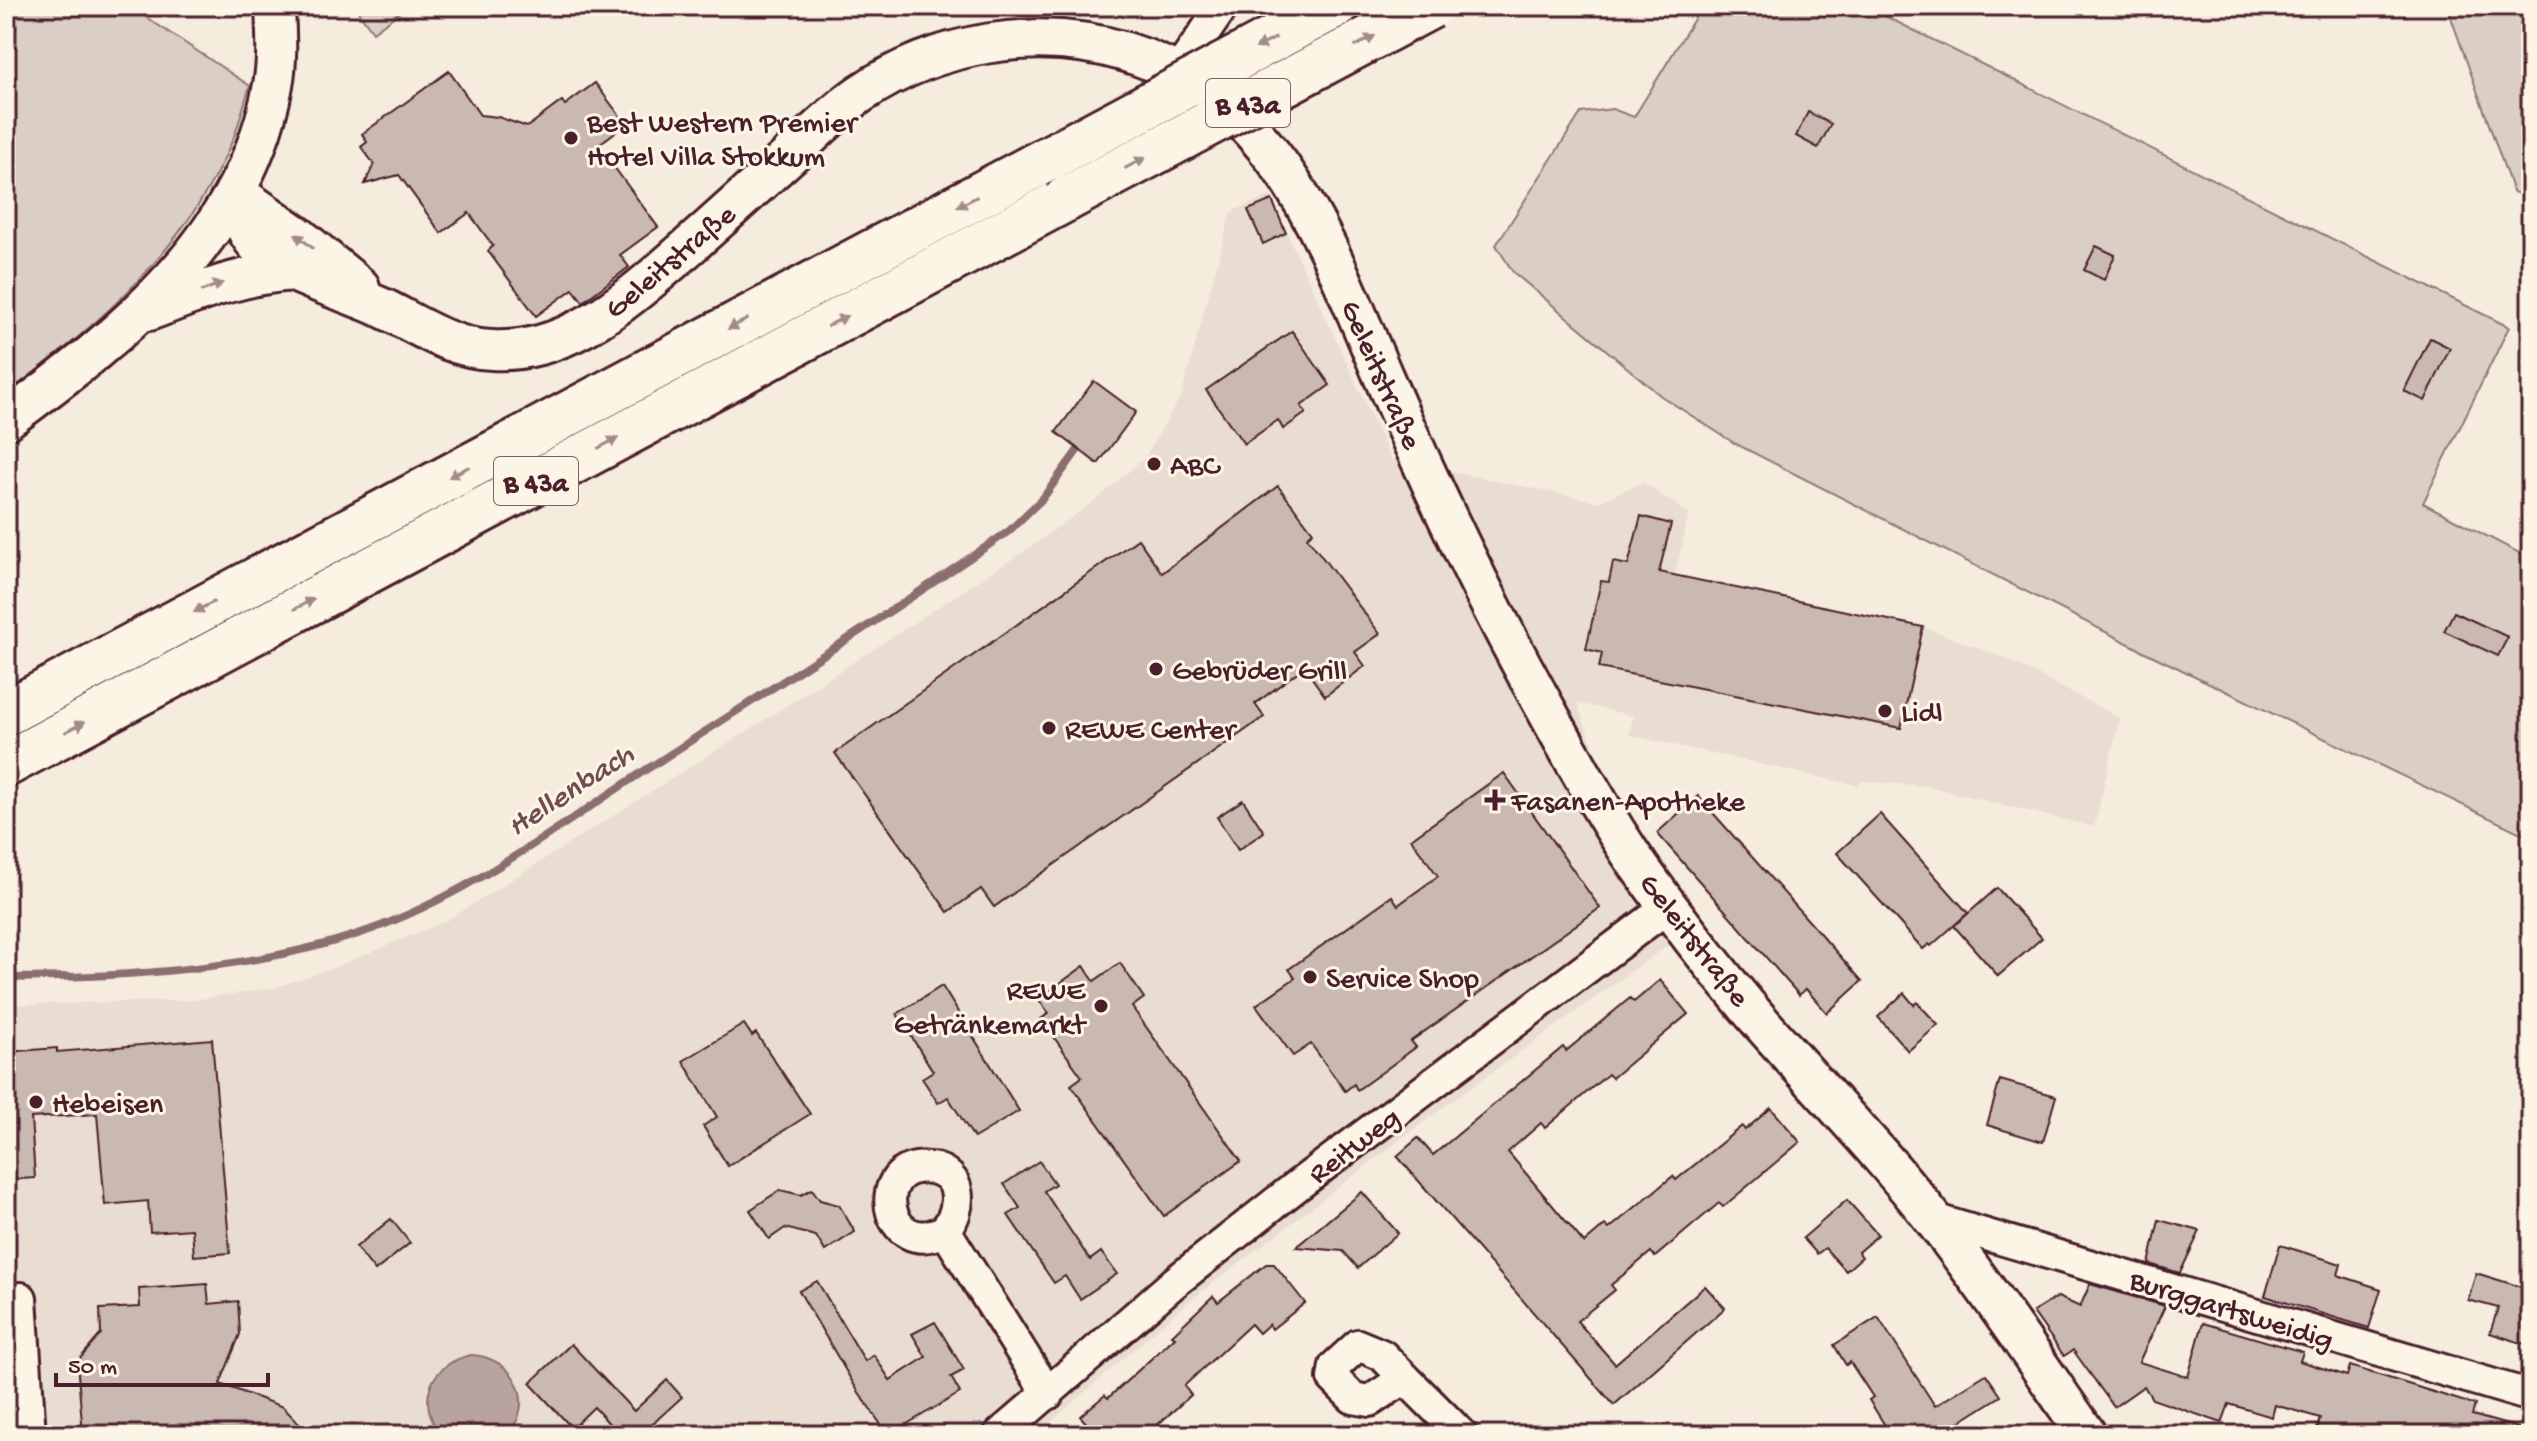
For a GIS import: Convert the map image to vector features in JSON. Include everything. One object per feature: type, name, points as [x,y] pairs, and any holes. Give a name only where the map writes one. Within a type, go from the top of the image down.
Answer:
[{"type":"highway","name":"B 43a","points":[[6,713],[1335,6]]},
{"type":"highway","name":"B 43a","points":[[6,764],[1431,6]]},
{"type":"main road","points":[[6,420],[72,371],[139,315],[198,251],[235,192],[261,130],[273,85],[277,45],[275,6]]},
{"type":"main road","name":"Geleitstraße","points":[[235,192],[238,215],[255,245],[295,271],[461,345],[493,351],[526,348],[589,325],[633,296],[844,106],[899,72],[956,50],[998,41],[1057,40],[1111,48],[1149,60],[1208,91],[1262,141],[1290,177],[1327,245],[1409,436],[1458,539],[1526,675],[1615,830],[1669,906],[1750,1009],[1933,1219],[2087,1435]]},
{"type":"main road","name":"Geleitstraße","points":[[235,192],[310,245],[385,309]]},
{"type":"main road","points":[[139,315],[224,282],[269,272],[295,271]]},
{"type":"street","points":[[1177,73],[1223,6]]},
{"type":"street","name":"Reitweg","points":[[999,1435],[1175,1282],[1298,1185],[1669,906]]},
{"type":"street","name":"Burggartsweidig","points":[[1933,1219],[2531,1396]]},
{"type":"street","points":[[945,1230],[1048,1394]]},
{"type":"street","points":[[21,1298],[30,1435]]},
{"type":"street","points":[[1405,1378],[1462,1435]]},
{"type":"shaded area","points":[[6,6],[129,6],[250,86],[233,139],[214,179],[165,250],[107,312],[6,394]]},
{"type":"shaded area","points":[[354,6],[408,6],[373,32]]},
{"type":"shaded area","points":[[1702,6],[1865,6],[2509,327],[2423,503],[2531,559],[2531,838],[2147,653],[1734,443],[1661,396],[1513,272],[1496,245],[1581,113],[1612,109],[1634,117]]},
{"type":"shaded area","points":[[2447,6],[2531,6],[2531,198],[2513,192]]},
{"type":"shaded area","points":[[1270,196],[1391,459],[1599,502],[1643,482],[1689,514],[1675,575],[1923,627],[2005,658],[2120,718],[2094,827],[1931,787],[1860,781],[1859,786],[1629,735],[1633,716],[1577,703],[1610,791],[1704,919],[1437,1112],[1188,1302],[1036,1435],[6,1435],[6,1005],[193,1000],[273,988],[333,968],[446,921],[760,723],[1029,548],[1100,497],[1146,456],[1182,394],[1231,212]]},
{"type":"shaded area","points":[[471,1355],[499,1364],[517,1383],[521,1396],[520,1409],[507,1435],[441,1435],[433,1422],[428,1397],[437,1375],[445,1367]]},
{"type":"building","points":[[449,71],[480,115],[498,117],[527,127],[562,101],[565,105],[595,83],[626,124],[598,145],[658,227],[620,255],[629,267],[583,302],[573,289],[536,316],[488,251],[493,246],[469,213],[441,233],[399,175],[365,184],[374,164],[361,147],[367,142],[362,134]]},
{"type":"building","points":[[1808,112],[1831,124],[1818,148],[1796,136]]},
{"type":"building","points":[[1272,200],[1286,233],[1263,244],[1248,210]]},
{"type":"building","points":[[2096,246],[2115,255],[2104,280],[2084,270]]},
{"type":"building","points":[[1292,331],[1330,385],[1301,406],[1306,413],[1283,429],[1278,420],[1244,444],[1206,390]]},
{"type":"building","points":[[2430,338],[2450,348],[2425,401],[2404,391]]},
{"type":"building","points":[[1094,381],[1136,412],[1098,464],[1056,432]]},
{"type":"building","points":[[1278,486],[1313,532],[1307,537],[1380,634],[1355,652],[1365,666],[1325,696],[1304,667],[1255,704],[1264,717],[994,907],[981,889],[948,912],[835,753],[1138,539],[1162,573]]},
{"type":"building","points":[[1641,516],[1671,524],[1659,572],[1923,627],[1901,728],[1599,668],[1602,653],[1586,649],[1601,581],[1609,582],[1613,562],[1628,565]]},
{"type":"building","points":[[2454,612],[2508,637],[2498,656],[2444,631]]},
{"type":"building","points":[[1504,773],[1600,908],[1411,1041],[1416,1047],[1381,1073],[1357,1090],[1354,1084],[1345,1091],[1311,1044],[1293,1056],[1256,1005],[1295,978],[1289,969],[1392,896],[1398,905],[1438,876],[1411,839]]},
{"type":"building","points":[[1698,796],[1862,981],[1827,1013],[1806,989],[1799,995],[1657,833]]},
{"type":"building","points":[[1243,800],[1264,832],[1238,850],[1217,817]]},
{"type":"building","points":[[1880,814],[1968,913],[1931,946],[1929,944],[1923,949],[1837,853]]},
{"type":"building","points":[[1997,888],[2042,938],[1998,976],[1954,926]]},
{"type":"building","points":[[1120,963],[1144,998],[1132,1007],[1241,1161],[1164,1216],[1071,1085],[1082,1077],[1041,1019],[1049,1013],[1038,999],[1084,966],[1094,981]]},
{"type":"building","points":[[1660,980],[1688,1014],[1612,1078],[1608,1074],[1545,1128],[1541,1123],[1508,1152],[1584,1243],[1605,1225],[1609,1229],[1673,1176],[1676,1180],[1742,1126],[1745,1130],[1771,1108],[1800,1142],[1723,1207],[1719,1203],[1655,1257],[1651,1252],[1611,1285],[1615,1290],[1577,1321],[1615,1364],[1705,1286],[1725,1308],[1614,1405],[1397,1156],[1418,1138],[1433,1155],[1563,1047],[1566,1051],[1630,998],[1634,1002]]},
{"type":"building","points":[[942,986],[1019,1111],[974,1138],[948,1097],[938,1103],[922,1078],[933,1071],[897,1014]]},
{"type":"building","points":[[1904,993],[1938,1025],[1908,1051],[1878,1017]]},
{"type":"building","points":[[744,1024],[752,1036],[756,1033],[810,1114],[728,1166],[703,1126],[717,1117],[683,1061]]},
{"type":"building","points":[[212,1039],[230,1253],[194,1256],[192,1229],[150,1232],[148,1201],[105,1205],[97,1114],[31,1118],[35,1178],[6,1180],[6,1052],[57,1048],[57,1052]]},
{"type":"building","points":[[2000,1080],[2056,1096],[2043,1142],[1987,1125]]},
{"type":"building","points":[[1039,1161],[1055,1184],[1044,1191],[1090,1260],[1101,1252],[1117,1274],[1080,1299],[1065,1276],[1054,1283],[1008,1215],[1020,1208],[1004,1184]]},
{"type":"building","points":[[812,1189],[820,1200],[839,1205],[855,1232],[825,1251],[816,1236],[785,1228],[769,1239],[750,1210],[780,1190],[801,1195]]},
{"type":"building","points":[[1362,1192],[1398,1233],[1358,1268],[1343,1251],[1296,1247]]},
{"type":"building","points":[[1847,1200],[1878,1235],[1858,1252],[1862,1257],[1846,1271],[1825,1248],[1817,1254],[1803,1238]]},
{"type":"building","points":[[391,1219],[410,1243],[375,1271],[356,1247]]},
{"type":"building","points":[[2159,1220],[2200,1231],[2180,1273],[2149,1264]]},
{"type":"building","points":[[2280,1245],[2341,1264],[2338,1275],[2381,1289],[2369,1328],[2265,1296]]},
{"type":"building","points":[[1266,1264],[1274,1264],[1305,1303],[1272,1329],[1269,1324],[1259,1333],[1251,1324],[1184,1386],[1191,1395],[1146,1435],[1097,1435],[1080,1416],[1105,1395],[1108,1398],[1175,1337],[1172,1335],[1213,1296],[1218,1302]]},
{"type":"building","points":[[2476,1273],[2531,1290],[2531,1346],[2490,1333],[2498,1308],[2468,1300]]},
{"type":"building","points":[[817,1281],[865,1361],[874,1355],[890,1380],[926,1357],[912,1334],[935,1322],[964,1370],[951,1377],[960,1393],[888,1435],[856,1388],[799,1291]]},
{"type":"building","points":[[207,1284],[209,1304],[238,1301],[240,1334],[220,1384],[283,1407],[310,1435],[83,1435],[77,1362],[101,1334],[100,1309],[140,1307],[139,1289]]},
{"type":"building","points":[[2090,1284],[2165,1306],[2139,1362],[2188,1377],[2203,1323],[2303,1352],[2300,1361],[2347,1376],[2350,1366],[2475,1405],[2472,1415],[2519,1428],[2518,1435],[2315,1435],[2320,1418],[2275,1405],[2272,1417],[2229,1404],[2222,1423],[2152,1399],[2144,1386],[2114,1407],[2073,1350],[2064,1356],[2033,1312],[2058,1297],[2080,1307]]},
{"type":"building","points":[[1878,1317],[1935,1406],[1986,1374],[2001,1396],[1939,1435],[1891,1435],[1869,1400],[1873,1397],[1850,1362],[1846,1365],[1834,1345]]},
{"type":"building","points":[[571,1344],[634,1411],[667,1380],[682,1397],[649,1427],[656,1435],[607,1435],[614,1429],[594,1407],[572,1428],[530,1383]]},
{"type":"waterway","name":"Hellenbach","points":[[6,978],[141,973],[278,955],[364,932],[437,901],[541,840],[1009,531],[1043,498],[1077,451]]},
{"type":"place","name":"Best Western Premier Hotel Villa Stokkum","points":[[571,138]]},
{"type":"place","name":"ABC","points":[[1154,464]]},
{"type":"place","name":"Gebrüder Grill","points":[[1156,669]]},
{"type":"place","name":"Lidl","points":[[1885,711]]},
{"type":"place","name":"REWE Center","points":[[1049,728]]},
{"type":"place","name":"Fasanen-Apotheke","points":[[1495,800]]},
{"type":"place","name":"Service Shop","points":[[1310,977]]},
{"type":"place","name":"REWE Getränkemarkt","points":[[1101,1006]]},
{"type":"place","name":"Hebeisen","points":[[36,1102]]}]
